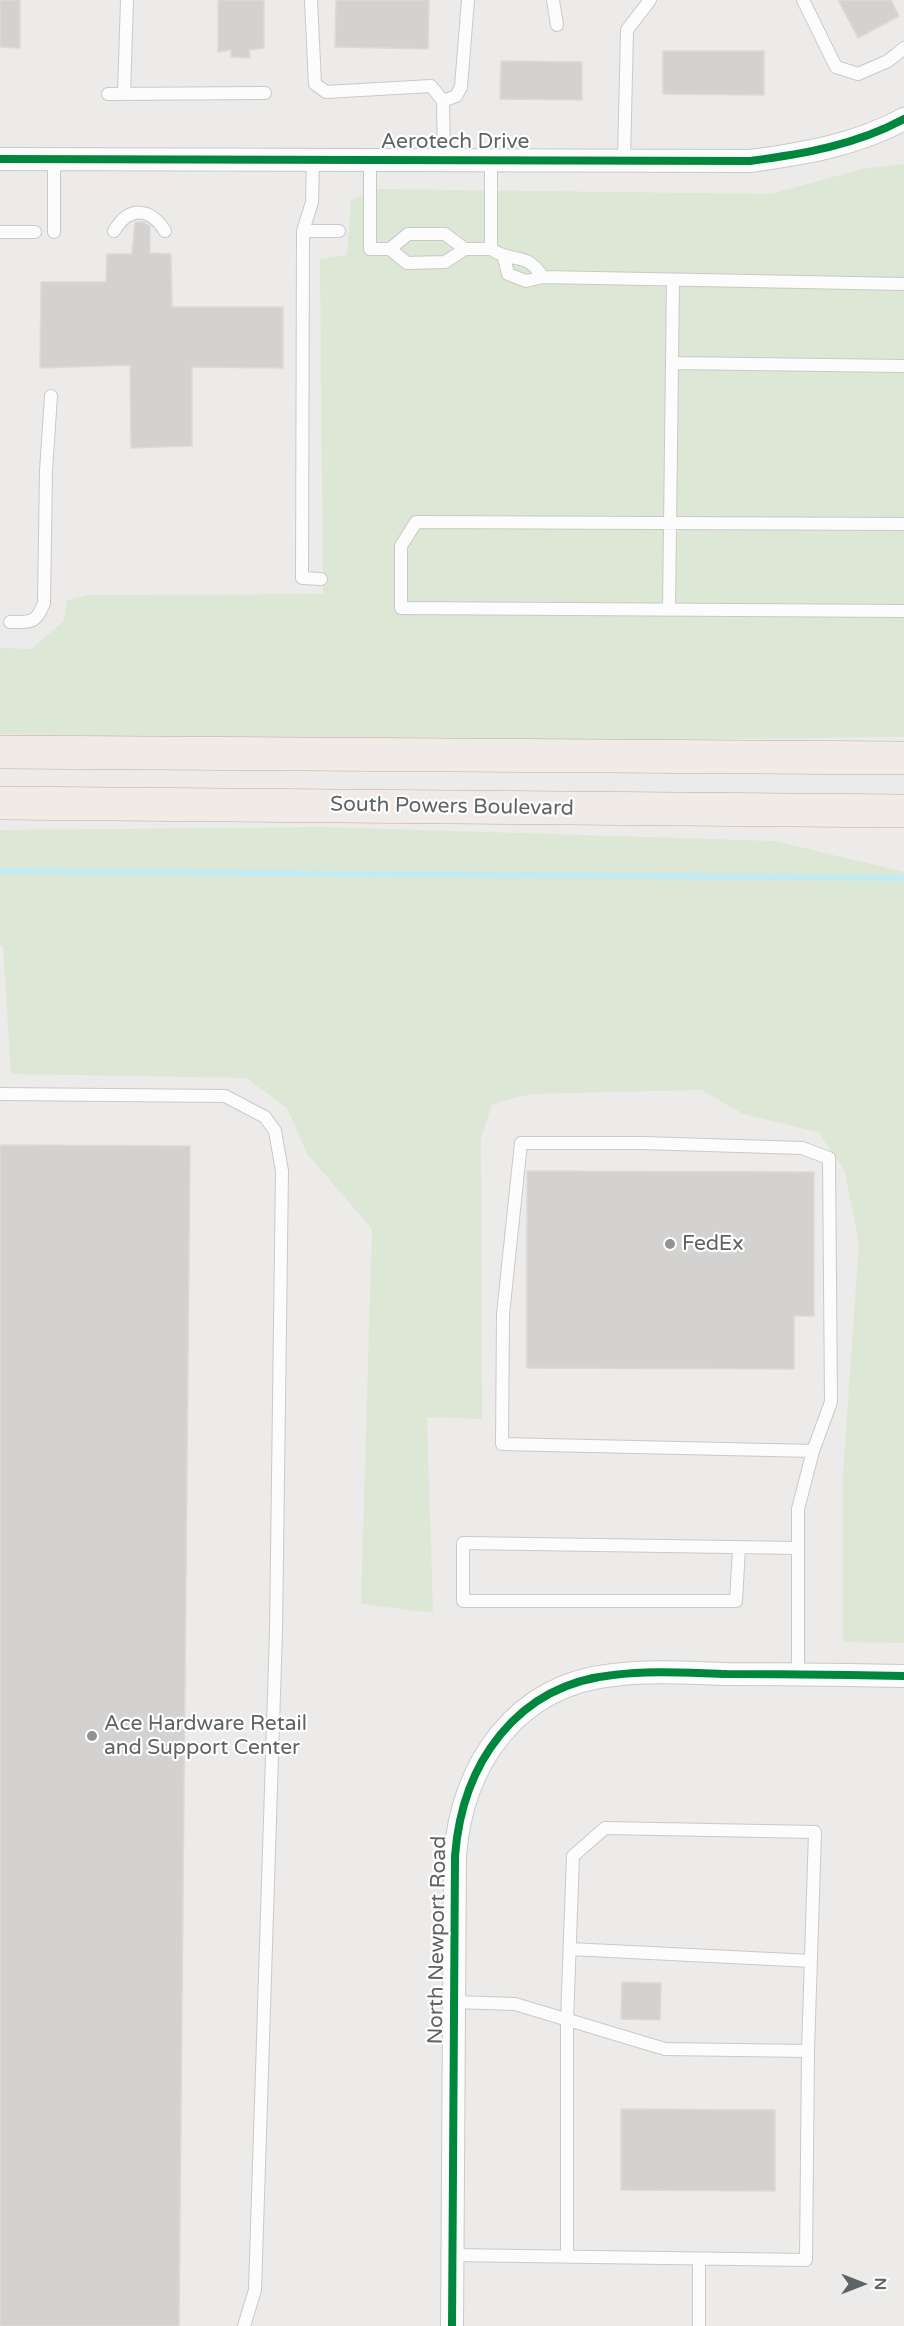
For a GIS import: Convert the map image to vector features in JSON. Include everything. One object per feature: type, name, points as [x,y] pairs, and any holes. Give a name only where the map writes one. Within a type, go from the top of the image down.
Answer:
[{"type":"highway","points":[[0,750],[133,753],[904,758]]},
{"type":"highway","name":"South Powers Boulevard","points":[[0,803],[904,811]]},
{"type":"street","name":"Aerotech Drive","points":[[0,159],[750,160],[798,154],[834,146],[884,130],[904,119]]},
{"type":"street","name":"North Newport Road","points":[[452,2326],[454,2002],[458,1824],[477,1768],[493,1742],[513,1720],[535,1703],[560,1690],[611,1675],[904,1676]]},
{"type":"lane","points":[[124,94],[127,0]]},
{"type":"lane","points":[[311,0],[315,84],[326,92],[431,86],[442,100],[444,160]]},
{"type":"lane","points":[[442,100],[456,96],[461,87],[468,0]]},
{"type":"lane","points":[[553,0],[557,25]]},
{"type":"lane","points":[[624,160],[627,30],[650,0]]},
{"type":"lane","points":[[803,0],[836,67],[858,74],[888,62],[904,48]]},
{"type":"lane","points":[[108,94],[265,93]]},
{"type":"lane","points":[[54,159],[54,232]]},
{"type":"lane","points":[[313,160],[312,202],[303,231],[302,578],[321,579]]},
{"type":"lane","points":[[370,160],[370,249],[390,249],[407,263],[445,262],[465,249],[491,249],[504,258],[508,274],[526,281],[543,277],[904,284]]},
{"type":"lane","points":[[491,160],[491,249]]},
{"type":"lane","points":[[114,231],[128,214],[143,212],[157,219],[165,231]]},
{"type":"lane","points":[[303,231],[339,231]]},
{"type":"lane","points":[[0,232],[35,232]]},
{"type":"lane","points":[[390,249],[408,234],[445,234],[465,249]]},
{"type":"lane","points":[[504,258],[517,256],[533,263],[543,277]]},
{"type":"lane","points":[[669,609],[673,280]]},
{"type":"lane","points":[[672,363],[904,366]]},
{"type":"lane","points":[[10,622],[30,622],[38,617],[44,603],[46,471],[51,396]]},
{"type":"lane","points":[[904,524],[416,522],[401,546],[401,608],[904,611]]},
{"type":"lane","points":[[0,1094],[225,1096],[265,1116],[274,1131],[280,1149],[282,1171],[276,1631],[255,2290],[244,2326]]},
{"type":"lane","points":[[798,1674],[798,1509],[813,1451],[831,1402],[829,1158],[802,1148],[643,1143],[521,1143],[503,1314],[502,1444],[813,1451]]},
{"type":"lane","points":[[739,1548],[736,1601],[463,1601],[463,1543],[798,1548]]},
{"type":"lane","points":[[452,2255],[806,2260],[808,2051],[814,1832],[605,1828],[573,1856],[567,2020],[567,2256]]},
{"type":"lane","points":[[570,1949],[811,1961]]},
{"type":"lane","points":[[454,2002],[515,2004],[665,2049],[808,2051]]},
{"type":"lane","points":[[699,2259],[699,2326]]},
{"type":"green space","points":[[904,164],[904,737],[438,742],[0,734],[0,648],[31,649],[64,621],[67,600],[88,595],[323,594],[320,259],[347,255],[351,200],[379,189],[771,194],[862,169]]},
{"type":"green space","points":[[324,827],[775,841],[904,872],[904,1643],[843,1642],[843,1474],[859,1243],[845,1172],[818,1132],[743,1114],[702,1090],[531,1094],[492,1104],[481,1138],[482,1419],[427,1417],[433,1613],[361,1604],[372,1229],[307,1154],[287,1108],[246,1078],[11,1074],[3,946],[0,945],[0,830]]},
{"type":"building","points":[[0,0],[20,0],[20,48],[0,47]]},
{"type":"building","points":[[218,0],[264,0],[264,48],[249,50],[250,58],[231,57],[231,50],[218,52]]},
{"type":"building","points":[[336,0],[429,0],[428,49],[335,47]]},
{"type":"building","points":[[838,0],[891,0],[899,16],[858,38]]},
{"type":"building","points":[[663,51],[764,51],[764,95],[663,94]]},
{"type":"building","points":[[501,61],[582,62],[582,100],[500,99]]},
{"type":"building","points":[[135,222],[143,222],[150,226],[150,253],[171,254],[172,307],[283,307],[283,368],[192,367],[192,446],[131,448],[130,365],[40,368],[41,282],[106,282],[107,254],[132,254]]},
{"type":"building","name":"Ace Hardware Retail and Support Center","points":[[0,1145],[190,1146],[179,2326],[0,2326]]},
{"type":"building","name":"FedEx","points":[[527,1171],[814,1172],[814,1316],[794,1316],[794,1369],[527,1368]]},
{"type":"building","points":[[622,1982],[661,1983],[660,2020],[621,2019]]},
{"type":"building","points":[[621,2109],[775,2110],[775,2191],[621,2190]]},
{"type":"waterway","points":[[0,871],[904,878]]},
{"type":"cycle path","points":[[0,159],[750,161],[848,142],[904,119]]},
{"type":"cycle path","points":[[452,2326],[455,1856],[460,1822],[469,1790],[482,1761],[500,1735],[522,1712],[548,1695],[579,1682],[613,1675],[670,1672],[904,1676]]},
{"type":"place","name":"FedEx","points":[[670,1244]]},
{"type":"place","name":"Ace Hardware Retail and Support Center","points":[[92,1736]]}]
